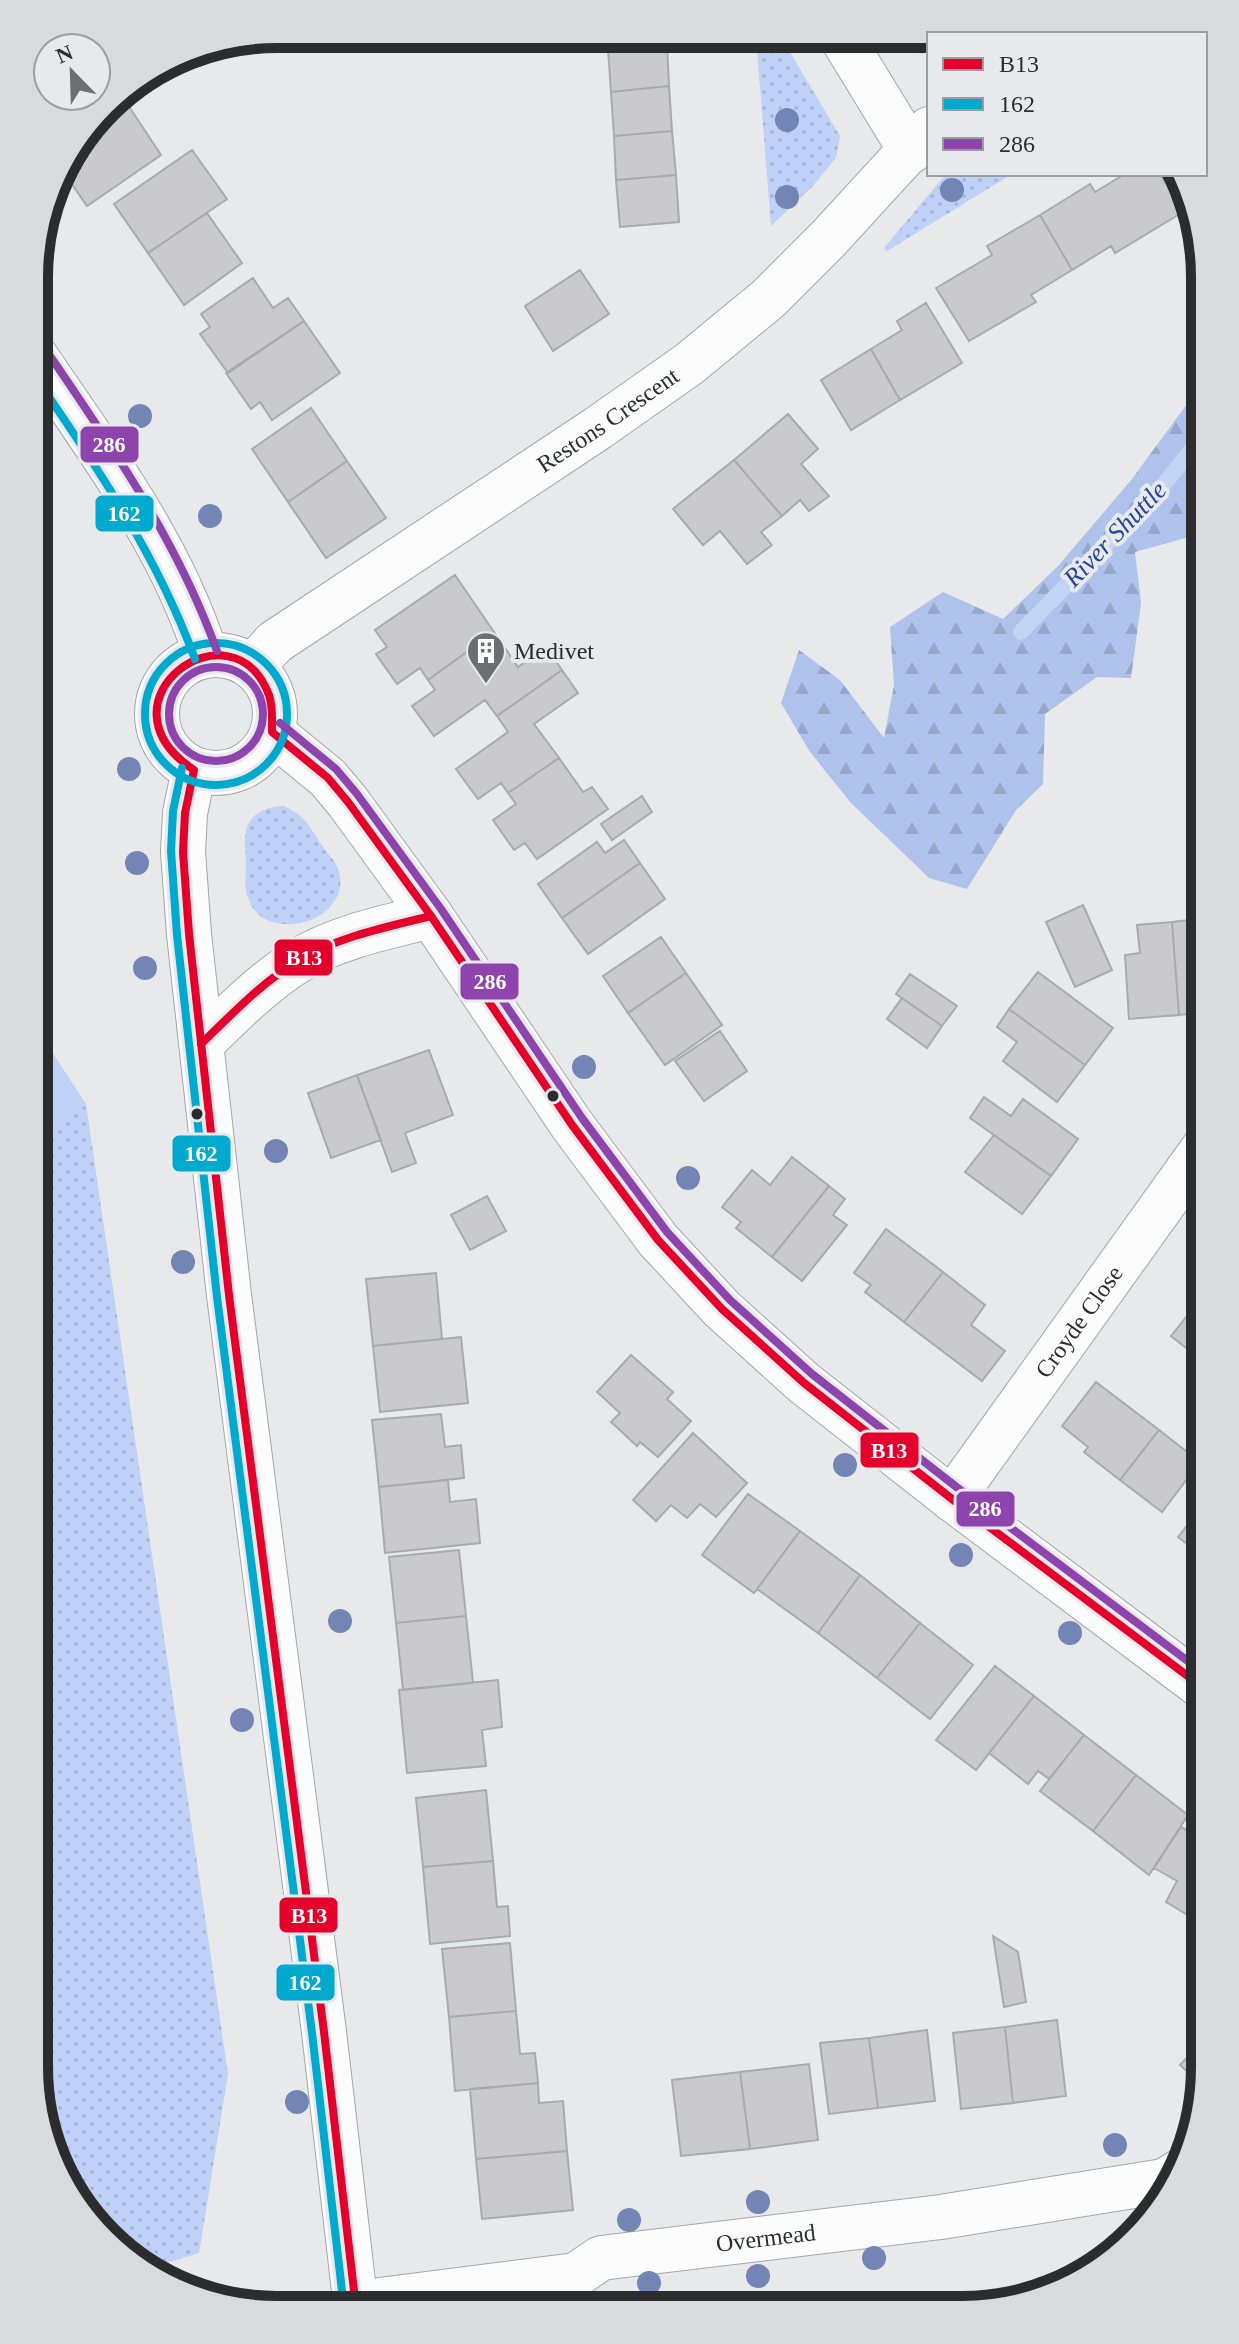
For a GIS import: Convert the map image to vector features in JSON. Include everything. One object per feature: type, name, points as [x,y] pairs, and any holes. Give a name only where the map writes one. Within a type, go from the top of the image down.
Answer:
[{"type":"street","points":[[850,48],[920,140]]},
{"type":"street","name":"Restons Crescent","points":[[252,667],[275,642],[598,428],[689,364],[768,299],[920,140]]},
{"type":"street","points":[[48,375],[126,491],[180,587],[206,655]]},
{"type":"street","points":[[206,655],[222,655],[252,667],[264,680],[275,714],[272,732],[263,749],[249,763],[232,771],[213,774],[194,770],[178,760],[165,745],[158,728],[157,708],[162,690],[172,674],[187,662],[206,655]]},
{"type":"street","points":[[272,732],[328,778],[431,916],[572,1125],[658,1240],[722,1309],[804,1383],[1191,1678]]},
{"type":"street","points":[[194,770],[185,813],[183,852],[201,1044],[229,1295],[355,2296]]},
{"type":"street","points":[[201,1044],[250,998],[301,959],[361,933],[431,916]]},
{"type":"street","name":"Croyde Close","points":[[952,1499],[1191,1166]]},
{"type":"street","name":"Overmead","points":[[427,2296],[576,2275],[601,2258],[941,2217],[1160,2182]]},
{"type":"shaded area","points":[[757,48],[788,48],[840,136],[836,158],[812,187],[771,226]]},
{"type":"shaded area","points":[[912,48],[927,48],[922,55]]},
{"type":"shaded area","points":[[944,176],[1009,176],[887,251],[884,248]]},
{"type":"shaded area","points":[[283,806],[305,821],[335,862],[340,878],[338,894],[330,908],[316,918],[290,924],[273,922],[258,914],[248,898],[246,885],[245,838],[248,825],[263,810]]},
{"type":"shaded area","points":[[48,1046],[86,1104],[48,1129]]},
{"type":"shaded area","points":[[86,1104],[228,2074],[199,2253],[161,2265],[126,2239],[87,2194],[60,2141],[48,2082],[48,1129]]},
{"type":"green space","points":[[1191,398],[1191,537],[1135,552],[1141,603],[1131,678],[1097,677],[1045,714],[1043,784],[1016,810],[967,889],[929,878],[851,803],[810,752],[781,703],[799,650],[840,680],[884,738],[894,685],[890,627],[943,592],[1003,619],[1058,566],[1132,479]]},
{"type":"building","points":[[667,48],[669,86],[611,92],[608,49]]},
{"type":"building","points":[[669,86],[672,131],[614,136],[611,92]]},
{"type":"building","points":[[127,104],[161,155],[87,206],[69,181],[105,126]]},
{"type":"building","points":[[672,131],[676,175],[616,180],[614,136]]},
{"type":"building","points":[[192,150],[227,199],[148,253],[114,204]]},
{"type":"building","points":[[676,175],[679,222],[620,227],[616,180]]},
{"type":"building","points":[[1122,176],[1161,176],[1182,213],[1115,253],[1111,246],[1072,270],[1040,215],[1090,184],[1095,192]]},
{"type":"building","points":[[207,213],[242,263],[184,305],[148,253]]},
{"type":"building","points":[[1040,215],[1072,270],[1031,295],[1036,302],[969,341],[936,288],[992,255],[987,246]]},
{"type":"building","points":[[580,270],[609,314],[553,351],[525,306]]},
{"type":"building","points":[[253,278],[273,308],[288,298],[304,321],[228,373],[200,334],[210,327],[201,314]]},
{"type":"building","points":[[926,303],[962,363],[900,400],[871,349],[902,330],[897,321]]},
{"type":"building","points":[[304,321],[340,373],[272,420],[260,402],[251,409],[226,373]]},
{"type":"building","points":[[871,349],[900,400],[851,430],[821,380]]},
{"type":"building","points":[[311,408],[347,461],[288,502],[252,449]]},
{"type":"building","points":[[788,414],[818,449],[801,464],[829,496],[809,511],[800,500],[782,516],[734,460]]},
{"type":"building","points":[[734,460],[782,516],[761,532],[772,545],[747,564],[720,531],[703,545],[673,509]]},
{"type":"building","points":[[347,461],[386,518],[326,558],[288,502]]},
{"type":"building","points":[[455,575],[494,632],[428,680],[420,668],[397,684],[376,654],[387,647],[375,630]]},
{"type":"building","name":"Medivet","points":[[494,632],[518,667],[546,647],[562,670],[497,716],[485,700],[434,736],[412,706],[435,690],[428,680]]},
{"type":"building","points":[[562,670],[578,693],[534,724],[559,758],[508,793],[501,783],[478,799],[456,769],[508,732],[497,716]]},
{"type":"building","points":[[559,758],[583,792],[592,787],[608,809],[537,859],[525,843],[514,850],[493,820],[516,804],[508,793]]},
{"type":"building","points":[[642,796],[652,812],[612,840],[601,824]]},
{"type":"building","points":[[624,840],[640,863],[562,918],[538,884],[597,842],[605,853]]},
{"type":"building","points":[[640,863],[665,899],[588,954],[562,918]]},
{"type":"building","points":[[1083,905],[1112,970],[1075,987],[1046,922]]},
{"type":"building","points":[[1188,909],[1191,909],[1191,1014],[1179,1015],[1172,922],[1190,920]]},
{"type":"building","points":[[1172,922],[1179,1015],[1129,1019],[1125,955],[1140,953],[1137,925]]},
{"type":"building","points":[[661,937],[686,973],[628,1013],[603,976]]},
{"type":"building","points":[[1038,972],[1113,1028],[1085,1065],[1009,1009]]},
{"type":"building","points":[[686,973],[722,1025],[665,1065],[628,1013]]},
{"type":"building","points":[[910,974],[957,1006],[942,1026],[896,994]]},
{"type":"building","points":[[902,998],[942,1026],[927,1048],[887,1019]]},
{"type":"building","points":[[1009,1009],[1085,1065],[1057,1102],[1003,1061],[1017,1042],[997,1027]]},
{"type":"building","points":[[720,1031],[747,1071],[704,1101],[675,1061]]},
{"type":"building","points":[[429,1050],[453,1115],[405,1133],[416,1163],[392,1172],[357,1075]]},
{"type":"building","points":[[357,1075],[381,1140],[331,1158],[308,1093]]},
{"type":"building","points":[[984,1097],[1011,1116],[1023,1099],[1078,1139],[1051,1176],[970,1118]]},
{"type":"building","points":[[994,1135],[1051,1176],[1022,1214],[965,1172]]},
{"type":"building","points":[[792,1157],[829,1186],[772,1257],[736,1228],[741,1222],[722,1207],[752,1170],[770,1185]]},
{"type":"building","points":[[829,1186],[845,1199],[833,1215],[847,1225],[802,1281],[772,1257]]},
{"type":"building","points":[[487,1196],[506,1231],[470,1250],[451,1215]]},
{"type":"building","points":[[886,1229],[943,1272],[904,1322],[865,1292],[871,1285],[854,1273]]},
{"type":"building","points":[[943,1272],[985,1305],[971,1325],[1005,1351],[982,1381],[904,1322]]},
{"type":"building","points":[[436,1273],[442,1339],[373,1346],[366,1279]]},
{"type":"building","points":[[1191,1311],[1191,1352],[1171,1336]]},
{"type":"building","points":[[461,1337],[468,1403],[380,1412],[373,1346]]},
{"type":"building","points":[[631,1355],[673,1392],[667,1399],[691,1421],[658,1457],[640,1442],[637,1446],[611,1422],[620,1413],[597,1392]]},
{"type":"building","points":[[1096,1382],[1159,1430],[1120,1480],[1084,1452],[1088,1447],[1062,1426]]},
{"type":"building","points":[[441,1414],[445,1447],[461,1445],[464,1478],[379,1487],[372,1420]]},
{"type":"building","points":[[1159,1430],[1191,1455],[1191,1474],[1162,1512],[1120,1480]]},
{"type":"building","points":[[693,1433],[747,1483],[716,1517],[700,1504],[687,1518],[671,1505],[656,1521],[633,1500]]},
{"type":"building","points":[[448,1480],[450,1502],[476,1499],[480,1543],[385,1553],[379,1487]]},
{"type":"building","points":[[748,1494],[800,1531],[754,1593],[702,1555]]},
{"type":"building","points":[[1191,1521],[1191,1547],[1178,1537]]},
{"type":"building","points":[[800,1531],[860,1575],[818,1633],[757,1589]]},
{"type":"building","points":[[459,1550],[466,1616],[396,1623],[389,1557]]},
{"type":"building","points":[[860,1575],[920,1623],[877,1678],[818,1633]]},
{"type":"building","points":[[466,1616],[473,1683],[403,1690],[396,1623]]},
{"type":"building","points":[[920,1623],[973,1665],[930,1719],[877,1678]]},
{"type":"building","points":[[995,1666],[1034,1696],[976,1770],[936,1740]]},
{"type":"building","points":[[498,1680],[502,1727],[482,1730],[486,1766],[407,1773],[399,1690]]},
{"type":"building","points":[[1034,1696],[1084,1735],[1049,1779],[1038,1771],[1028,1784],[989,1753]]},
{"type":"building","points":[[1084,1735],[1136,1775],[1093,1831],[1040,1791]]},
{"type":"building","points":[[1136,1775],[1188,1815],[1149,1875],[1093,1831]]},
{"type":"building","points":[[486,1790],[493,1861],[423,1867],[416,1798]]},
{"type":"building","points":[[1181,1827],[1191,1832],[1191,1917],[1166,1902],[1177,1881],[1154,1868]]},
{"type":"building","points":[[493,1861],[497,1907],[508,1906],[510,1936],[430,1944],[423,1867]]},
{"type":"building","points":[[993,1936],[1018,1952],[1026,2002],[1004,2007]]},
{"type":"building","points":[[510,1943],[516,2011],[449,2017],[442,1949]]},
{"type":"building","points":[[516,2011],[520,2054],[535,2053],[538,2083],[455,2091],[449,2017]]},
{"type":"building","points":[[1057,2020],[1066,2096],[1013,2103],[1005,2027]]},
{"type":"building","points":[[1005,2027],[1013,2103],[961,2109],[953,2033]]},
{"type":"building","points":[[927,2030],[935,2101],[878,2108],[869,2038]]},
{"type":"building","points":[[869,2038],[878,2108],[829,2114],[820,2043]]},
{"type":"building","points":[[1191,2053],[1191,2075],[1180,2065]]},
{"type":"building","points":[[809,2064],[818,2140],[750,2149],[740,2072]]},
{"type":"building","points":[[740,2072],[750,2149],[681,2156],[672,2080]]},
{"type":"building","points":[[538,2083],[539,2103],[563,2101],[567,2151],[476,2159],[470,2089]]},
{"type":"building","points":[[567,2151],[573,2210],[482,2219],[476,2159]]},
{"type":"waterway","name":"River Shuttle","points":[[1021,632],[1161,488],[1191,450]]},
{"type":"transit line","name":"286","points":[[48,353],[119,459],[163,533],[201,610],[217,651]]},
{"type":"transit line","name":"162","points":[[48,395],[104,479],[144,549],[163,584],[195,659]]},
{"type":"transit line","name":"162","points":[[216,643],[243,649],[266,664],[281,687],[287,714],[281,741],[266,764],[243,779],[216,785],[189,779],[166,764],[151,741],[145,714],[151,687],[166,664],[189,649],[216,643]]},
{"type":"transit line","name":"B13","points":[[355,2296],[324,2032],[229,1295],[189,934],[183,852],[185,813],[194,770],[166,743],[157,716],[162,690],[179,670],[202,658],[227,656],[251,668],[269,695],[272,732],[328,778],[348,802],[431,916],[572,1125],[658,1240],[722,1309],[804,1383],[1191,1678]]},
{"type":"transit line","name":"286","points":[[216,667],[234,671],[249,681],[259,696],[263,714],[259,732],[249,747],[234,757],[216,761],[198,757],[183,747],[173,732],[169,714],[173,696],[183,681],[198,671],[216,667]]},
{"type":"transit line","name":"286","points":[[280,723],[336,769],[357,794],[441,909],[582,1118],[667,1232],[730,1300],[812,1374],[1191,1663]]},
{"type":"transit line","name":"162","points":[[182,768],[173,811],[171,851],[177,935],[217,1297],[312,2033],[343,2296]]},
{"type":"transit line","name":"B13","points":[[201,1044],[261,988],[301,959],[348,938],[431,916]]},
{"type":"place","name":"Medivet","points":[[486,685]]}]
